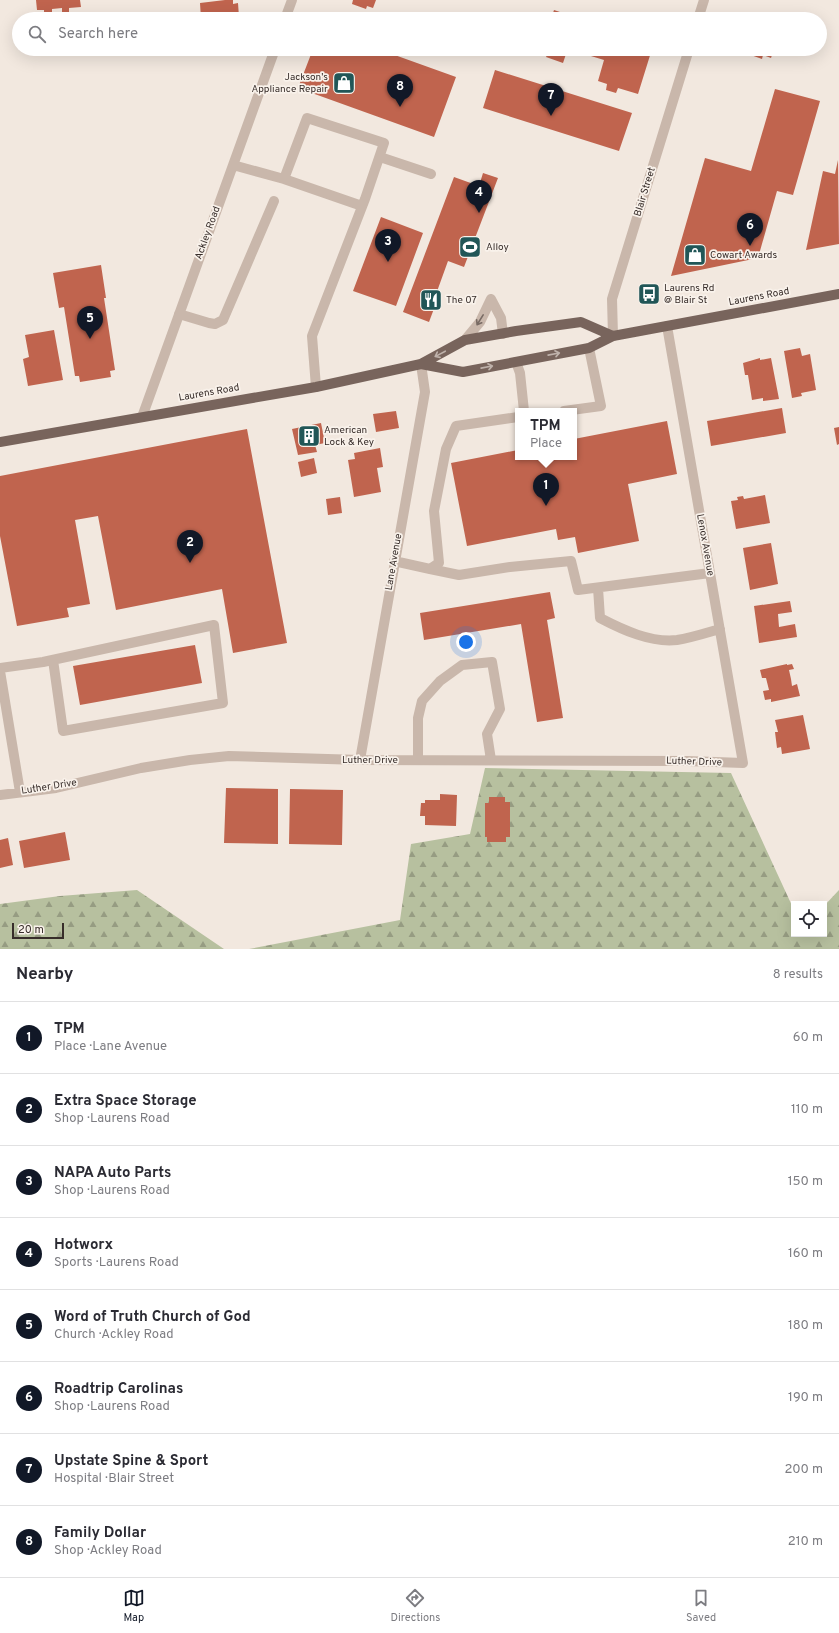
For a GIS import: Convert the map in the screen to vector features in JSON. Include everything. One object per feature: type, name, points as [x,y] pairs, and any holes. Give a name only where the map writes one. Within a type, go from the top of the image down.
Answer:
[{"type":"main road","name":"Laurens Road","points":[[421,364],[463,372],[589,348],[613,336],[839,294]]},
{"type":"main road","name":"Laurens Road","points":[[0,442],[316,386],[421,364],[465,340],[581,322],[613,336]]},
{"type":"street","points":[[288,12],[292,0]]},
{"type":"street","points":[[700,12],[704,0]]},
{"type":"street","name":"Ackley Road","points":[[142,416],[272,56]]},
{"type":"street","name":"Blair Street","points":[[613,336],[612,299],[687,56]]},
{"type":"street","points":[[284,180],[307,118],[384,143],[362,206],[312,336],[316,386]]},
{"type":"street","points":[[380,156],[431,174]]},
{"type":"street","points":[[233,165],[362,206]]},
{"type":"street","points":[[179,314],[215,324],[223,320],[274,201]]},
{"type":"street","points":[[465,340],[480,322],[491,299],[501,318],[504,334]]},
{"type":"street","name":"Lenox Avenue","points":[[667,326],[743,763]]},
{"type":"street","points":[[577,409],[600,406],[589,348]]},
{"type":"street","points":[[516,362],[520,373],[524,408]]},
{"type":"street","name":"Lane Avenue","points":[[360,760],[425,392],[421,364]]},
{"type":"street","points":[[430,569],[439,563],[434,511],[446,449],[456,426],[515,417]]},
{"type":"street","points":[[394,561],[459,575],[510,567],[571,561],[578,590],[710,572]]},
{"type":"street","points":[[598,588],[600,618],[619,628],[645,638],[676,640],[720,629]]},
{"type":"street","points":[[20,792],[0,669],[54,660],[214,625],[223,703],[63,731],[54,660]]},
{"type":"street","points":[[418,760],[418,718],[422,701],[440,681],[462,666],[492,662],[500,709],[487,734],[491,760]]},
{"type":"street","name":"Luther Drive","points":[[0,795],[56,788],[142,768],[183,761],[229,756],[360,760],[687,761],[743,763]]},
{"type":"green space","points":[[485,768],[731,773],[791,903],[791,937],[827,937],[827,903],[839,890],[839,949],[249,949],[400,920],[411,844],[470,834]]},
{"type":"green space","points":[[137,890],[224,949],[0,949],[0,904],[60,896]]},
{"type":"building","points":[[36,0],[80,0],[81,7],[69,8],[69,12],[62,12],[62,8],[52,9],[52,12],[37,10]]},
{"type":"building","points":[[233,0],[233,4],[238,3],[239,12],[201,12],[200,3]]},
{"type":"building","points":[[353,0],[376,0],[373,8],[367,6],[366,9],[352,4]]},
{"type":"building","points":[[310,56],[398,56],[456,77],[434,137],[298,88]]},
{"type":"building","points":[[546,56],[565,56],[563,63]]},
{"type":"building","points":[[591,56],[650,56],[638,94],[618,88],[616,93],[606,90],[607,84],[598,81],[604,60]]},
{"type":"building","points":[[754,56],[763,56],[762,59]]},
{"type":"building","points":[[495,70],[632,113],[619,151],[483,108]]},
{"type":"building","points":[[775,89],[820,101],[793,195],[777,191],[758,258],[671,276],[705,158],[751,171]]},
{"type":"building","points":[[838,160],[839,244],[806,250],[823,171],[835,174]]},
{"type":"building","points":[[483,173],[498,178],[464,267],[448,261],[435,297],[438,298],[429,322],[403,312],[454,177],[479,186]]},
{"type":"building","points":[[381,217],[423,233],[396,306],[353,291]]},
{"type":"building","points":[[101,265],[106,298],[104,298],[115,370],[110,371],[111,377],[80,382],[79,376],[75,376],[64,307],[59,308],[53,273]]},
{"type":"building","points":[[54,330],[63,380],[28,386],[23,359],[29,357],[25,335]]},
{"type":"building","points":[[800,348],[802,356],[810,354],[816,390],[801,393],[802,396],[792,398],[784,351]]},
{"type":"building","points":[[760,358],[760,360],[771,358],[779,399],[763,401],[763,398],[752,400],[748,375],[745,375],[743,363]]},
{"type":"building","points":[[782,408],[786,433],[711,446],[707,421]]},
{"type":"building","points":[[396,411],[399,428],[376,432],[373,414]]},
{"type":"building","points":[[667,421],[677,474],[628,484],[639,541],[578,553],[575,537],[558,540],[556,529],[467,546],[451,463],[515,451],[515,460],[577,460],[577,438]]},
{"type":"building","name":"American Lock & Key","points":[[321,423],[325,443],[315,445],[317,452],[298,455],[292,429]]},
{"type":"building","points":[[839,427],[839,444],[837,445],[834,428]]},
{"type":"building","points":[[247,429],[287,643],[233,653],[222,589],[116,610],[98,516],[75,520],[90,604],[67,608],[69,617],[17,626],[0,536],[0,476]]},
{"type":"building","points":[[380,448],[383,467],[377,468],[381,492],[354,497],[348,460],[355,459],[354,453]]},
{"type":"building","points":[[314,458],[317,473],[301,477],[298,462]]},
{"type":"building","points":[[765,495],[770,523],[736,529],[731,501],[738,500],[737,497],[743,496],[744,499]]},
{"type":"building","points":[[340,497],[342,513],[328,515],[326,499]]},
{"type":"building","points":[[771,543],[778,584],[750,590],[743,548]]},
{"type":"building","points":[[550,592],[555,618],[547,620],[563,718],[537,722],[521,624],[424,640],[420,613]]},
{"type":"building","points":[[790,601],[792,612],[778,614],[779,627],[795,624],[797,637],[759,643],[754,606]]},
{"type":"building","points":[[195,645],[202,683],[80,705],[73,666]]},
{"type":"building","points":[[792,664],[794,669],[789,670],[792,686],[797,684],[800,696],[771,702],[771,699],[765,700],[763,691],[769,690],[766,678],[762,678],[760,670]]},
{"type":"building","points":[[803,715],[810,749],[782,754],[781,747],[777,748],[775,732],[778,732],[775,720]]},
{"type":"building","points":[[226,788],[278,789],[278,844],[224,843]]},
{"type":"building","points":[[290,789],[343,790],[342,845],[289,844]]},
{"type":"building","points":[[440,794],[457,795],[456,826],[425,825],[425,816],[420,816],[421,803],[425,803],[425,800],[440,800]]},
{"type":"building","points":[[489,797],[505,797],[505,802],[510,802],[510,837],[506,837],[506,842],[487,842],[487,837],[485,837],[485,803],[489,803]]},
{"type":"building","points":[[65,832],[70,860],[24,868],[19,841]]},
{"type":"building","points":[[8,838],[13,865],[0,868],[0,840]]},
{"type":"place","name":"Jackson's Appliance Repair","points":[[344,83]]},
{"type":"place","name":"Family Dollar","points":[[400,107]]},
{"type":"place","name":"Upstate Spine & Sport","points":[[551,116]]},
{"type":"place","name":"Hotworx","points":[[479,213]]},
{"type":"place","name":"Roadtrip Carolinas","points":[[750,246]]},
{"type":"place","name":"Alloy","points":[[470,247]]},
{"type":"place","name":"Cowart Awards","points":[[695,255]]},
{"type":"place","name":"NAPA Auto Parts","points":[[388,262]]},
{"type":"place","name":"Laurens Rd @ Blair St","points":[[649,294]]},
{"type":"place","name":"The 07","points":[[431,300]]},
{"type":"place","name":"Word of Truth Church of God","points":[[90,339]]},
{"type":"place","name":"American Lock & Key","points":[[309,436]]},
{"type":"place","name":"TPM","points":[[546,506]]},
{"type":"place","name":"Extra Space Storage","points":[[190,563]]}]
